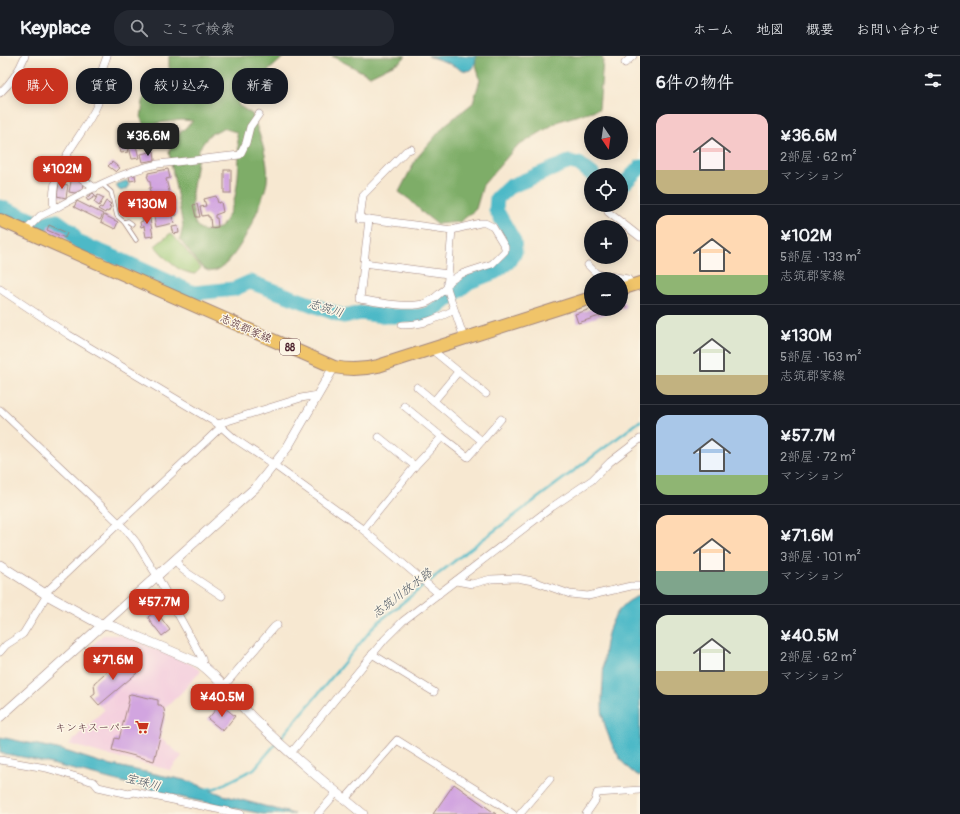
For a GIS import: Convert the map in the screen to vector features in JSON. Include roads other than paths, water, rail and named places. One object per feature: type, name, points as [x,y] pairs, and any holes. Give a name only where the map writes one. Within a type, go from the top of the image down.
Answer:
[{"type":"main road","name":"志筑郡家線","points":[[0,220],[27,228],[334,367],[354,370],[378,366],[584,300]]},
{"type":"street","points":[[0,93],[10,84],[17,74],[25,56]]},
{"type":"street","points":[[54,209],[54,189],[61,164],[73,143],[88,123],[98,102],[100,96],[99,83],[107,56]]},
{"type":"street","points":[[625,63],[633,56]]},
{"type":"street","points":[[27,228],[40,216],[95,188],[133,171],[158,164],[240,154],[246,144],[250,127],[259,114]]},
{"type":"street","points":[[369,219],[360,299],[400,305],[425,303],[447,288],[461,274],[492,264],[505,251],[505,247],[493,227],[485,223],[452,230],[369,219],[360,219],[363,195],[406,151],[411,149]]},
{"type":"street","points":[[61,164],[95,188]]},
{"type":"street","points":[[608,212],[640,237]]},
{"type":"street","points":[[452,230],[447,288],[464,338]]},
{"type":"street","points":[[364,263],[448,274]]},
{"type":"street","points":[[588,265],[597,274],[628,280],[631,286]]},
{"type":"street","points":[[0,289],[69,335],[219,425],[235,439],[329,504],[363,530],[439,594]]},
{"type":"street","points":[[402,325],[416,325],[436,320],[453,306]]},
{"type":"street","points":[[431,349],[486,394]]},
{"type":"street","points":[[0,717],[256,487],[286,448],[334,367]]},
{"type":"street","points":[[434,400],[458,372]]},
{"type":"street","points":[[417,387],[482,441]]},
{"type":"street","points":[[0,652],[6,645],[23,634],[46,595],[219,425],[301,398],[318,394]]},
{"type":"street","points":[[404,406],[468,457],[501,419]]},
{"type":"street","points":[[0,410],[119,523],[136,542],[157,576],[202,658],[203,665]]},
{"type":"street","points":[[379,437],[415,466]]},
{"type":"street","points":[[363,530],[415,466],[442,437]]},
{"type":"street","points":[[290,752],[372,654],[403,621],[552,507],[592,480],[610,462],[640,439]]},
{"type":"street","points":[[175,560],[183,570],[222,596]]},
{"type":"street","points":[[0,565],[46,595],[78,613],[104,625],[114,627],[199,662],[211,671],[251,717],[267,732],[363,814]]},
{"type":"street","points":[[456,581],[472,584],[491,579],[516,578],[533,581],[570,594],[588,596],[631,586],[640,586]]},
{"type":"street","points":[[224,686],[277,625]]},
{"type":"street","points":[[372,654],[434,692]]},
{"type":"street","points":[[344,799],[397,740],[513,814]]},
{"type":"street","points":[[0,760],[46,768],[94,782],[98,787],[129,794],[134,792],[241,814]]},
{"type":"street","points":[[520,814],[550,779]]},
{"type":"street","points":[[586,814],[595,801],[597,792],[640,790]]},
{"type":"street","points":[[318,814],[337,792]]},
{"type":"lane","points":[[103,185],[111,192],[116,213],[136,240]]},
{"type":"lane","points":[[124,222],[128,221],[132,224]]},
{"type":"water","points":[[428,56],[476,56],[473,68],[466,71]]},
{"type":"water","points":[[126,181],[128,182],[129,186],[127,189],[121,191],[118,189],[116,184]]},
{"type":"water","points":[[640,595],[640,776],[627,767],[617,753],[604,722],[602,702],[605,649],[610,627],[621,608],[629,601]]},
{"type":"water","name":"宝珠川","points":[[0,737],[62,750],[102,763],[189,781],[223,795],[294,814],[263,814],[184,798],[28,758],[0,753]]},
{"type":"waterway","name":"志筑川","points":[[0,207],[42,224],[57,221],[71,231],[77,242],[194,293],[234,289],[250,282],[343,316],[361,313],[385,316],[420,316],[436,309],[469,282],[495,272],[508,262],[515,252],[514,241],[496,210],[497,198],[509,187],[569,162],[579,164],[584,168]]},
{"type":"waterway","name":"志筑川","points":[[628,180],[640,167]]},
{"type":"waterway","name":"志筑川放水路","points":[[206,789],[216,788],[254,769],[376,624],[462,555],[640,421]]},
{"type":"place","name":"キンキスーパー","points":[[142,727]]}]
